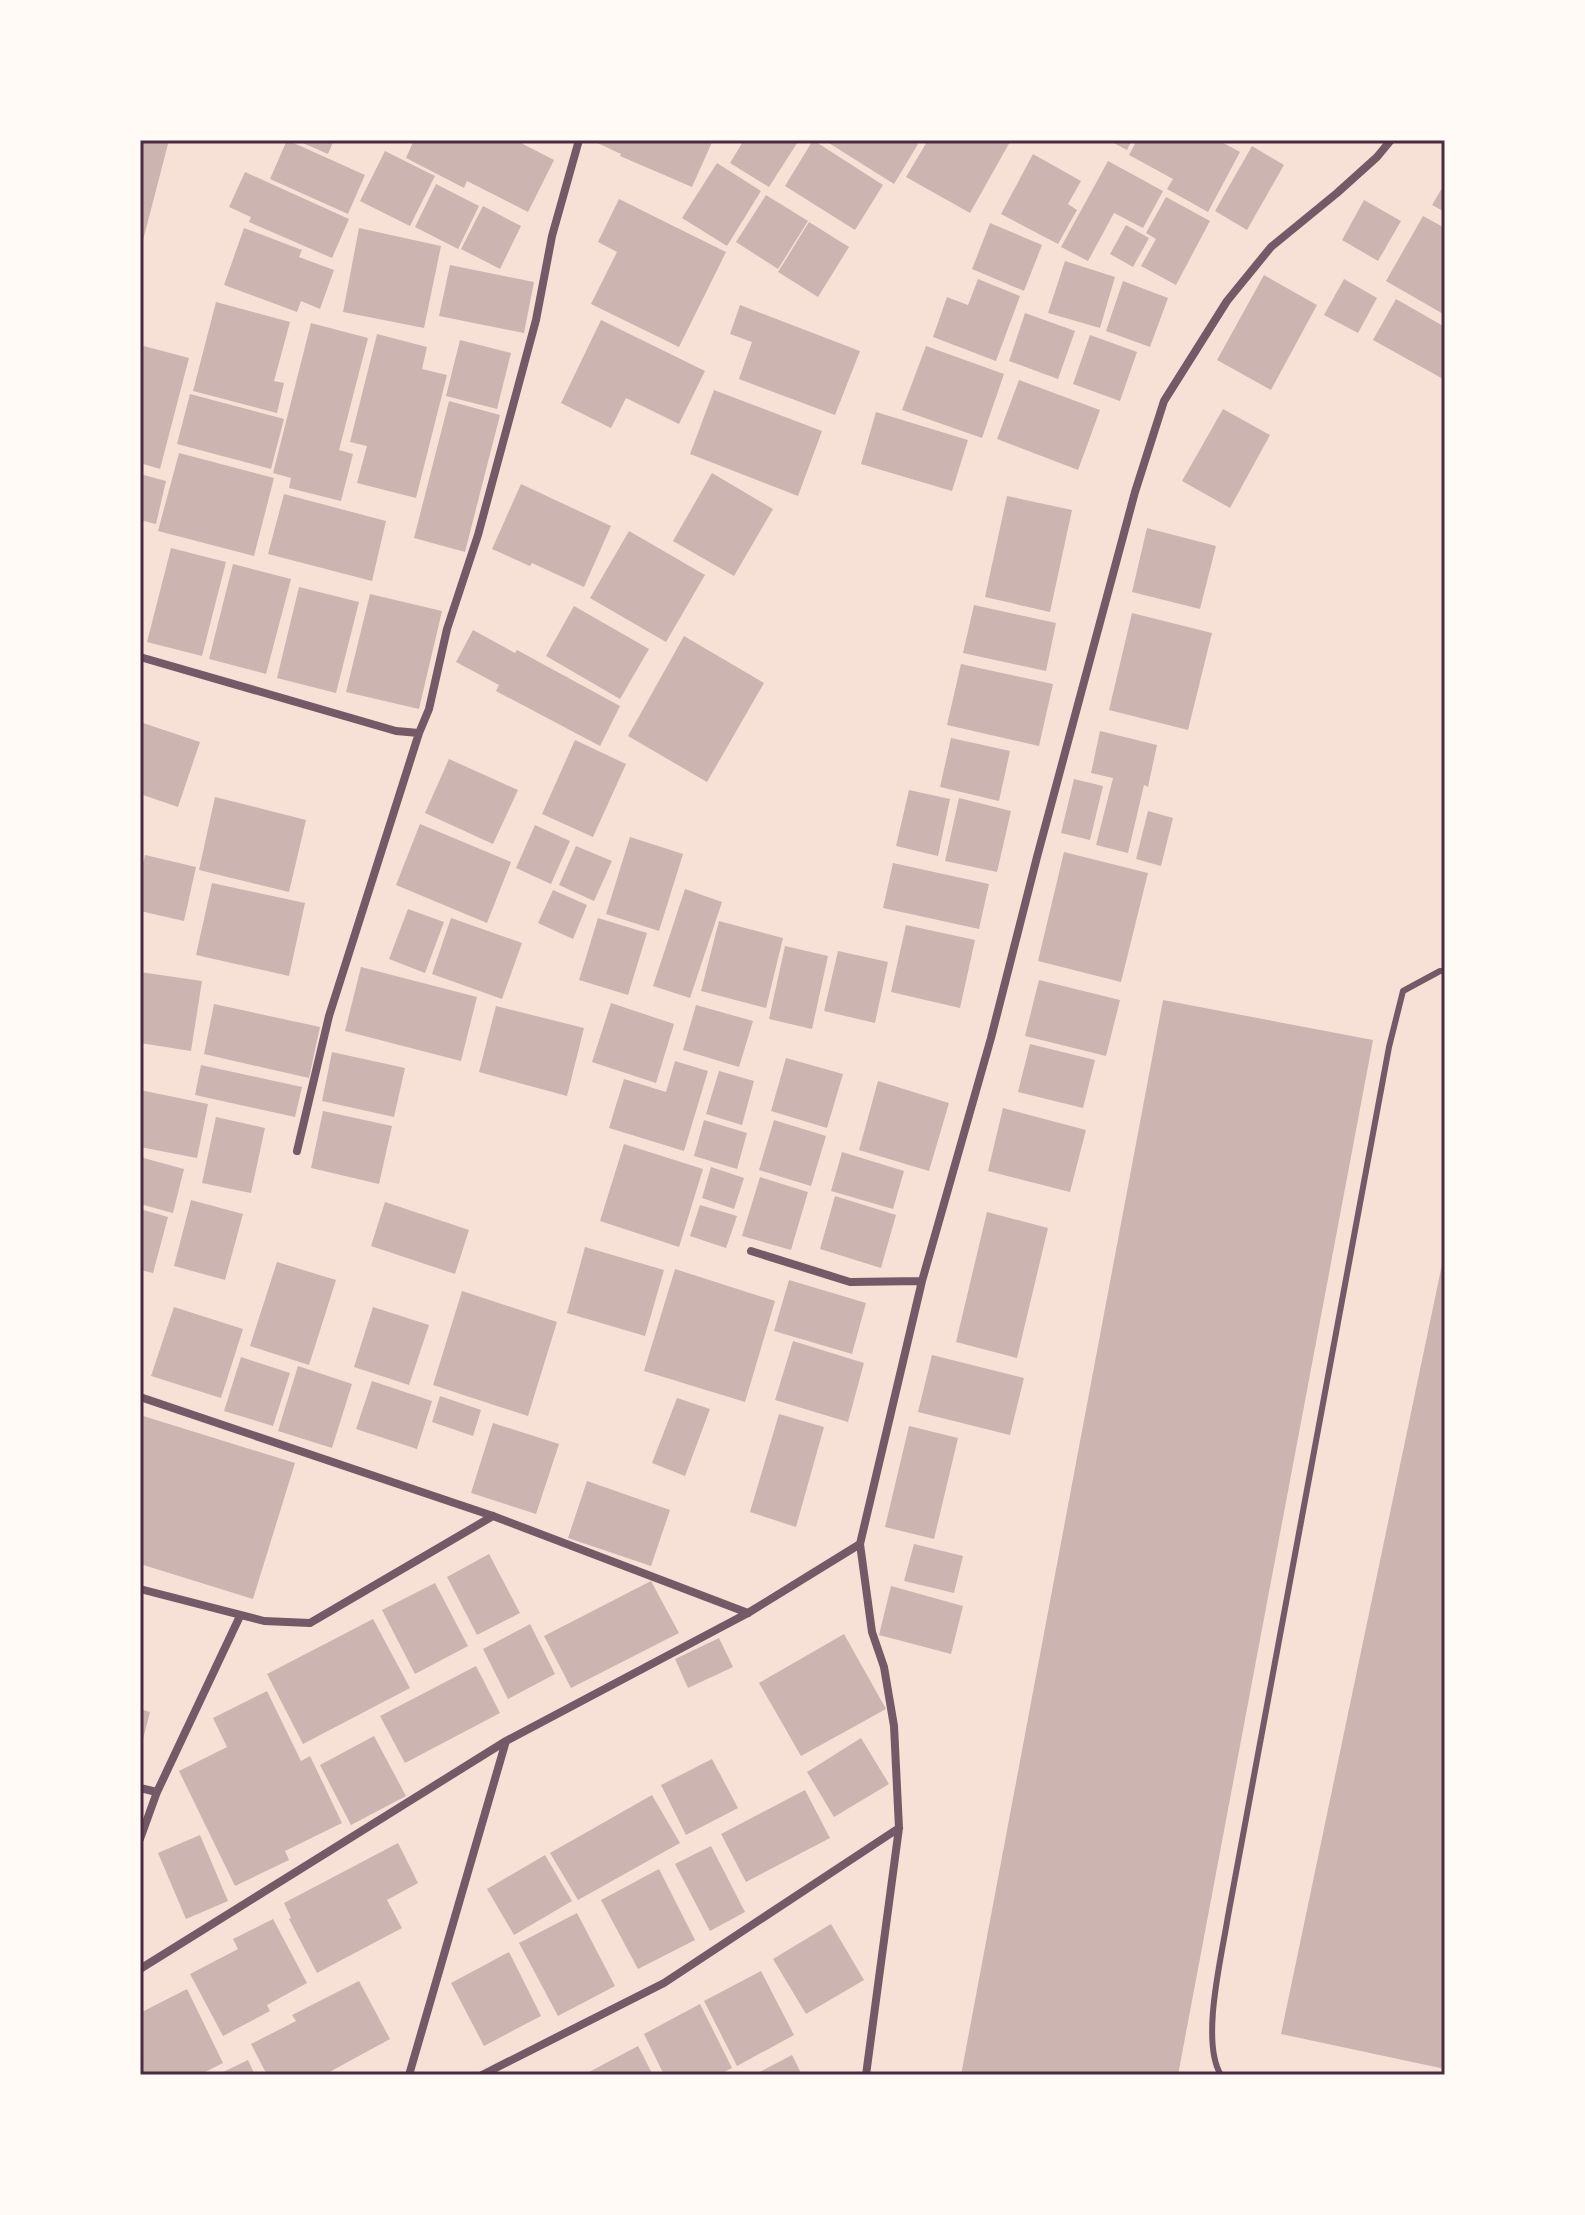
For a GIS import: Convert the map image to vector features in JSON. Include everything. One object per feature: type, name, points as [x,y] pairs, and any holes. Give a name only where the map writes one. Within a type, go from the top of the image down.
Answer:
[{"type":"street","points":[[297,1151],[329,1016],[429,709],[447,629],[478,535],[536,320],[552,236],[579,140]]},
{"type":"street","points":[[866,2075],[899,1828],[894,1726],[884,1667],[872,1632],[860,1544],[922,1281],[991,1038],[1135,492],[1164,401],[1227,301],[1271,247],[1337,193],[1391,140]]},
{"type":"street","points":[[140,657],[396,731],[419,733]]},
{"type":"street","points":[[751,1251],[850,1282],[922,1281]]},
{"type":"street","points":[[140,1397],[493,1516],[748,1613]]},
{"type":"street","points":[[140,1589],[264,1621],[310,1623],[493,1516]]},
{"type":"street","points":[[140,1969],[506,1741],[748,1613],[860,1544]]},
{"type":"street","points":[[140,1839],[157,1792],[240,1616]]},
{"type":"street","points":[[409,2075],[506,1741]]},
{"type":"street","points":[[140,1788],[157,1792]]},
{"type":"street","points":[[482,2075],[664,1983],[899,1828]]},
{"type":"lane","points":[[1221,2075],[1212,2053],[1211,2024],[1228,1916],[1389,1047],[1403,991],[1445,971]]},
{"type":"building","points":[[140,140],[169,140],[141,248],[140,248]]},
{"type":"building","points":[[287,140],[365,175],[348,214],[270,179]]},
{"type":"building","points":[[296,140],[334,140],[328,154]]},
{"type":"building","points":[[414,140],[515,140],[554,160],[528,212],[467,181],[464,188],[406,158]]},
{"type":"building","points":[[591,140],[713,140],[692,187]]},
{"type":"building","points":[[744,140],[799,140],[769,187],[730,163]]},
{"type":"building","points":[[813,140],[883,185],[855,230],[785,186]]},
{"type":"building","points":[[824,140],[911,140],[918,144],[894,184]]},
{"type":"building","points":[[928,140],[1011,140],[970,213],[906,177]]},
{"type":"building","points":[[1108,140],[1132,140],[1127,150]]},
{"type":"building","points":[[1137,140],[1218,140],[1240,152],[1208,212],[1167,189],[1173,179],[1129,155]]},
{"type":"building","points":[[1252,146],[1284,165],[1247,230],[1215,211]]},
{"type":"building","points":[[385,151],[435,176],[410,226],[360,201]]},
{"type":"building","points":[[1033,154],[1081,181],[1068,204],[1077,210],[1058,244],[1001,214]]},
{"type":"building","points":[[1108,161],[1163,191],[1143,228],[1114,213],[1088,261],[1061,247]]},
{"type":"building","points":[[717,163],[761,191],[727,246],[682,218]]},
{"type":"building","points":[[245,172],[349,219],[332,258],[249,222],[251,217],[229,207]]},
{"type":"building","points":[[1445,183],[1445,212],[1432,205]]},
{"type":"building","points":[[436,184],[479,206],[458,249],[415,227]]},
{"type":"building","points":[[766,195],[808,221],[778,269],[736,242]]},
{"type":"building","points":[[1166,197],[1210,221],[1176,285],[1141,266],[1156,239],[1146,233]]},
{"type":"building","points":[[619,199],[726,252],[679,347],[591,304],[617,252],[598,242]]},
{"type":"building","points":[[1364,200],[1401,221],[1378,261],[1342,240]]},
{"type":"building","points":[[483,206],[521,226],[500,269],[461,249]]},
{"type":"building","points":[[1423,216],[1445,228],[1445,315],[1386,281]]},
{"type":"building","points":[[809,222],[849,247],[818,297],[778,272]]},
{"type":"building","points":[[990,223],[1042,245],[1024,291],[972,269]]},
{"type":"building","points":[[1126,225],[1149,238],[1133,267],[1110,254]]},
{"type":"building","points":[[244,228],[302,250],[299,257],[334,270],[320,309],[301,301],[297,312],[224,285]]},
{"type":"building","points":[[359,228],[441,246],[424,328],[343,312]]},
{"type":"building","points":[[1065,261],[1115,277],[1100,328],[1048,313]]},
{"type":"building","points":[[450,265],[534,282],[524,333],[439,316]]},
{"type":"building","points":[[1264,275],[1317,305],[1271,390],[1217,360]]},
{"type":"building","points":[[978,279],[1020,296],[996,361],[933,337],[947,297],[968,305]]},
{"type":"building","points":[[1344,279],[1377,298],[1358,333],[1324,315]]},
{"type":"building","points":[[1123,281],[1168,298],[1150,347],[1106,331]]},
{"type":"building","points":[[1396,299],[1445,327],[1445,380],[1373,340]]},
{"type":"building","points":[[216,302],[290,322],[274,381],[284,383],[277,413],[193,391]]},
{"type":"building","points":[[740,305],[860,351],[835,415],[739,379],[752,342],[730,334]]},
{"type":"building","points":[[1025,313],[1075,331],[1058,379],[1009,361]]},
{"type":"building","points":[[601,320],[705,371],[679,424],[626,398],[611,428],[561,403]]},
{"type":"building","points":[[311,323],[368,338],[339,450],[353,454],[341,501],[289,488],[291,478],[273,473]]},
{"type":"building","points":[[377,334],[427,347],[422,369],[447,375],[416,498],[357,483],[367,446],[350,442]]},
{"type":"building","points":[[1090,335],[1137,352],[1120,401],[1073,384]]},
{"type":"building","points":[[460,340],[511,353],[497,409],[446,396]]},
{"type":"building","points":[[140,345],[189,358],[160,469],[140,463]]},
{"type":"building","points":[[926,346],[1004,374],[982,438],[902,410]]},
{"type":"building","points":[[1019,380],[1100,410],[1078,470],[997,439]]},
{"type":"building","points":[[714,390],[822,431],[798,496],[690,454]]},
{"type":"building","points":[[190,394],[284,419],[271,469],[177,444]]},
{"type":"building","points":[[449,401],[500,415],[465,552],[414,538]]},
{"type":"building","points":[[1223,409],[1270,435],[1230,508],[1182,481]]},
{"type":"building","points":[[876,412],[968,440],[952,491],[861,464]]},
{"type":"building","points":[[179,453],[274,478],[254,556],[158,531]]},
{"type":"building","points":[[712,473],[773,509],[734,576],[673,541]]},
{"type":"building","points":[[140,474],[166,481],[156,524],[140,520]]},
{"type":"building","points":[[521,484],[611,526],[584,587],[492,549]]},
{"type":"building","points":[[284,494],[386,521],[372,581],[268,554]]},
{"type":"building","points":[[1007,496],[1072,510],[1050,612],[985,597]]},
{"type":"building","points":[[1147,528],[1216,546],[1200,609],[1132,592]]},
{"type":"building","points":[[629,531],[705,575],[666,642],[590,598]]},
{"type":"building","points":[[171,548],[226,562],[202,656],[147,642]]},
{"type":"building","points":[[233,564],[291,579],[266,674],[209,659]]},
{"type":"building","points":[[299,587],[359,602],[336,693],[277,678]]},
{"type":"building","points":[[370,594],[442,611],[419,709],[346,692]]},
{"type":"building","points":[[974,605],[1056,623],[1046,671],[963,653]]},
{"type":"building","points":[[574,606],[649,649],[620,699],[546,656]]},
{"type":"building","points":[[1132,613],[1212,633],[1188,730],[1109,710]]},
{"type":"building","points":[[473,630],[515,653],[517,650],[620,706],[600,746],[496,691],[499,685],[456,662]]},
{"type":"building","points":[[684,636],[764,683],[707,782],[628,736]]},
{"type":"building","points":[[961,664],[1053,684],[1039,746],[947,725]]},
{"type":"building","points":[[140,722],[200,742],[178,807],[140,794]]},
{"type":"building","points":[[1100,731],[1157,745],[1128,853],[1096,845],[1113,778],[1091,773]]},
{"type":"building","points":[[951,738],[1010,751],[999,801],[940,787]]},
{"type":"building","points":[[575,740],[626,764],[593,837],[542,814]]},
{"type":"building","points":[[449,759],[518,790],[493,844],[425,813]]},
{"type":"building","points":[[1074,779],[1103,786],[1090,840],[1061,833]]},
{"type":"building","points":[[909,790],[950,799],[938,856],[896,846]]},
{"type":"building","points":[[215,797],[306,820],[289,892],[199,870]]},
{"type":"building","points":[[959,798],[1011,811],[997,872],[945,861]]},
{"type":"building","points":[[1148,811],[1173,818],[1161,866],[1136,859]]},
{"type":"building","points":[[420,824],[511,862],[487,923],[396,885]]},
{"type":"building","points":[[535,825],[570,841],[551,884],[516,868]]},
{"type":"building","points":[[630,837],[683,854],[659,931],[606,914]]},
{"type":"building","points":[[576,846],[612,861],[594,901],[559,885]]},
{"type":"building","points":[[1064,852],[1148,873],[1121,982],[1038,961]]},
{"type":"building","points":[[145,855],[196,867],[184,921],[140,911],[140,877]]},
{"type":"building","points":[[893,863],[989,884],[979,929],[883,908]]},
{"type":"building","points":[[212,883],[305,903],[289,976],[196,955]]},
{"type":"building","points":[[685,889],[722,902],[690,998],[653,986]]},
{"type":"building","points":[[553,890],[587,905],[573,939],[538,923]]},
{"type":"building","points":[[408,909],[444,922],[425,973],[389,959]]},
{"type":"building","points":[[451,918],[522,943],[502,999],[432,974]]},
{"type":"building","points":[[598,918],[647,933],[628,995],[579,980]]},
{"type":"building","points":[[719,921],[783,938],[766,1008],[701,991]]},
{"type":"building","points":[[906,925],[975,940],[960,1008],[891,992]]},
{"type":"building","points":[[785,946],[828,956],[812,1029],[769,1019]]},
{"type":"building","points":[[838,951],[888,962],[875,1023],[824,1011]]},
{"type":"building","points":[[361,967],[477,997],[461,1061],[345,1031]]},
{"type":"building","points":[[140,972],[202,981],[191,1051],[140,1043]]},
{"type":"building","points":[[1039,980],[1120,1000],[1106,1056],[1025,1036]]},
{"type":"building","points":[[1163,1000],[1373,1040],[1178,2075],[961,2075]]},
{"type":"building","points":[[611,1003],[674,1024],[656,1083],[592,1062]]},
{"type":"building","points":[[214,1004],[320,1027],[309,1078],[204,1054]]},
{"type":"building","points":[[696,1005],[753,1021],[739,1067],[683,1050]]},
{"type":"building","points":[[496,1006],[584,1028],[567,1096],[479,1072]]},
{"type":"building","points":[[1030,1044],[1095,1060],[1083,1108],[1018,1092]]},
{"type":"building","points":[[332,1052],[405,1068],[394,1117],[322,1101]]},
{"type":"building","points":[[786,1058],[843,1074],[827,1128],[771,1111]]},
{"type":"building","points":[[675,1061],[708,1071],[684,1151],[609,1128],[624,1079],[666,1092]]},
{"type":"building","points":[[201,1065],[302,1087],[295,1117],[195,1095]]},
{"type":"building","points":[[719,1071],[754,1081],[742,1125],[706,1114]]},
{"type":"building","points":[[878,1081],[949,1103],[929,1171],[859,1150]]},
{"type":"building","points":[[140,1090],[208,1104],[197,1158],[140,1147]]},
{"type":"building","points":[[1003,1108],[1086,1130],[1070,1192],[988,1171]]},
{"type":"building","points":[[323,1111],[392,1126],[379,1184],[311,1168]]},
{"type":"building","points":[[216,1117],[265,1128],[251,1193],[202,1183]]},
{"type":"building","points":[[704,1120],[747,1133],[737,1169],[694,1156]]},
{"type":"building","points":[[774,1120],[826,1136],[811,1186],[759,1170]]},
{"type":"building","points":[[624,1144],[703,1169],[679,1247],[600,1221]]},
{"type":"building","points":[[842,1152],[904,1171],[893,1209],[831,1191]]},
{"type":"building","points":[[140,1157],[184,1169],[173,1213],[140,1204]]},
{"type":"building","points":[[711,1167],[744,1178],[734,1209],[702,1198]]},
{"type":"building","points":[[760,1177],[808,1192],[791,1250],[742,1236]]},
{"type":"building","points":[[835,1196],[896,1215],[881,1268],[820,1249]]},
{"type":"building","points":[[191,1200],[243,1214],[225,1280],[174,1266]]},
{"type":"building","points":[[385,1202],[469,1230],[455,1274],[371,1246]]},
{"type":"building","points":[[700,1205],[737,1216],[726,1248],[690,1236]]},
{"type":"building","points":[[140,1209],[168,1217],[153,1273],[140,1270]]},
{"type":"building","points":[[987,1212],[1048,1228],[1017,1358],[956,1342]]},
{"type":"building","points":[[585,1247],[664,1270],[645,1336],[567,1313]]},
{"type":"building","points":[[1445,1255],[1445,2069],[1281,2034]]},
{"type":"building","points":[[277,1262],[336,1280],[309,1365],[250,1346]]},
{"type":"building","points":[[675,1269],[775,1301],[745,1402],[644,1371]]},
{"type":"building","points":[[789,1280],[866,1303],[852,1354],[774,1331]]},
{"type":"building","points":[[462,1291],[557,1322],[528,1416],[433,1385]]},
{"type":"building","points":[[174,1307],[243,1329],[221,1398],[151,1376]]},
{"type":"building","points":[[373,1307],[429,1325],[409,1385],[354,1367]]},
{"type":"building","points":[[793,1341],[864,1363],[848,1422],[775,1400]]},
{"type":"building","points":[[932,1355],[1024,1378],[1010,1435],[918,1412]]},
{"type":"building","points":[[241,1357],[290,1373],[273,1426],[224,1411]]},
{"type":"building","points":[[298,1366],[352,1384],[332,1448],[278,1431]]},
{"type":"building","points":[[372,1381],[432,1401],[417,1449],[356,1429]]},
{"type":"building","points":[[440,1396],[481,1410],[473,1436],[432,1422]]},
{"type":"building","points":[[677,1398],[710,1409],[685,1476],[652,1463]]},
{"type":"building","points":[[779,1414],[824,1427],[796,1527],[750,1512]]},
{"type":"building","points":[[140,1415],[295,1463],[253,1599],[140,1564]]},
{"type":"building","points":[[493,1423],[559,1444],[536,1514],[471,1493]]},
{"type":"building","points":[[909,1426],[958,1438],[934,1539],[885,1527]]},
{"type":"building","points":[[587,1481],[670,1510],[651,1566],[568,1538]]},
{"type":"building","points":[[914,1544],[963,1556],[954,1593],[904,1581]]},
{"type":"building","points":[[489,1554],[520,1613],[477,1635],[447,1577]]},
{"type":"building","points":[[651,1581],[679,1633],[571,1688],[544,1636]]},
{"type":"building","points":[[435,1583],[468,1646],[415,1674],[382,1610]]},
{"type":"building","points":[[891,1586],[963,1606],[951,1654],[879,1635]]},
{"type":"building","points":[[373,1619],[410,1688],[303,1744],[267,1674]]},
{"type":"building","points":[[530,1624],[555,1674],[508,1699],[483,1649]]},
{"type":"building","points":[[844,1634],[886,1709],[801,1756],[759,1683]]},
{"type":"building","points":[[719,1638],[733,1667],[688,1688],[675,1659]]},
{"type":"building","points":[[476,1666],[500,1713],[405,1763],[380,1716]]},
{"type":"building","points":[[267,1691],[301,1761],[310,1756],[342,1823],[285,1851],[289,1860],[235,1886],[179,1771],[227,1747],[213,1718]]},
{"type":"building","points":[[140,1709],[150,1712],[141,1747],[140,1746]]},
{"type":"building","points":[[374,1736],[406,1796],[351,1825],[320,1765]]},
{"type":"building","points":[[861,1738],[889,1784],[834,1817],[807,1772]]},
{"type":"building","points":[[712,1759],[738,1808],[686,1835],[661,1785]]},
{"type":"building","points":[[805,1790],[830,1838],[746,1882],[721,1834]]},
{"type":"building","points":[[652,1795],[680,1843],[578,1900],[550,1853]]},
{"type":"building","points":[[200,1835],[228,1901],[186,1919],[158,1853]]},
{"type":"building","points":[[398,1843],[418,1883],[387,1900],[402,1928],[317,1973],[284,1903]]},
{"type":"building","points":[[711,1846],[745,1912],[710,1931],[675,1864]]},
{"type":"building","points":[[545,1855],[572,1901],[514,1935],[487,1889]]},
{"type":"building","points":[[659,1869],[695,1940],[638,1969],[601,1900]]},
{"type":"building","points":[[577,1913],[615,1986],[558,2016],[519,1943]]},
{"type":"building","points":[[273,1919],[307,1983],[267,2005],[270,2011],[223,2036],[190,1974],[238,1949],[233,1939]]},
{"type":"building","points":[[831,1924],[864,1980],[806,2014],[773,1959]]},
{"type":"building","points":[[509,1952],[541,2016],[484,2046],[451,1983]]},
{"type":"building","points":[[761,1971],[794,2035],[737,2066],[704,2001]]},
{"type":"building","points":[[359,1981],[390,2039],[324,2075],[267,2075],[251,2044],[296,2021],[292,2015]]},
{"type":"building","points":[[187,1989],[223,2063],[199,2075],[140,2075],[140,2013]]},
{"type":"building","points":[[700,2004],[732,2068],[718,2075],[664,2075],[644,2034]]},
{"type":"building","points":[[638,2046],[653,2075],[590,2075],[589,2072]]},
{"type":"building","points":[[792,2055],[802,2075],[754,2075]]},
{"type":"building","points":[[248,2060],[255,2075],[217,2075]]}]
